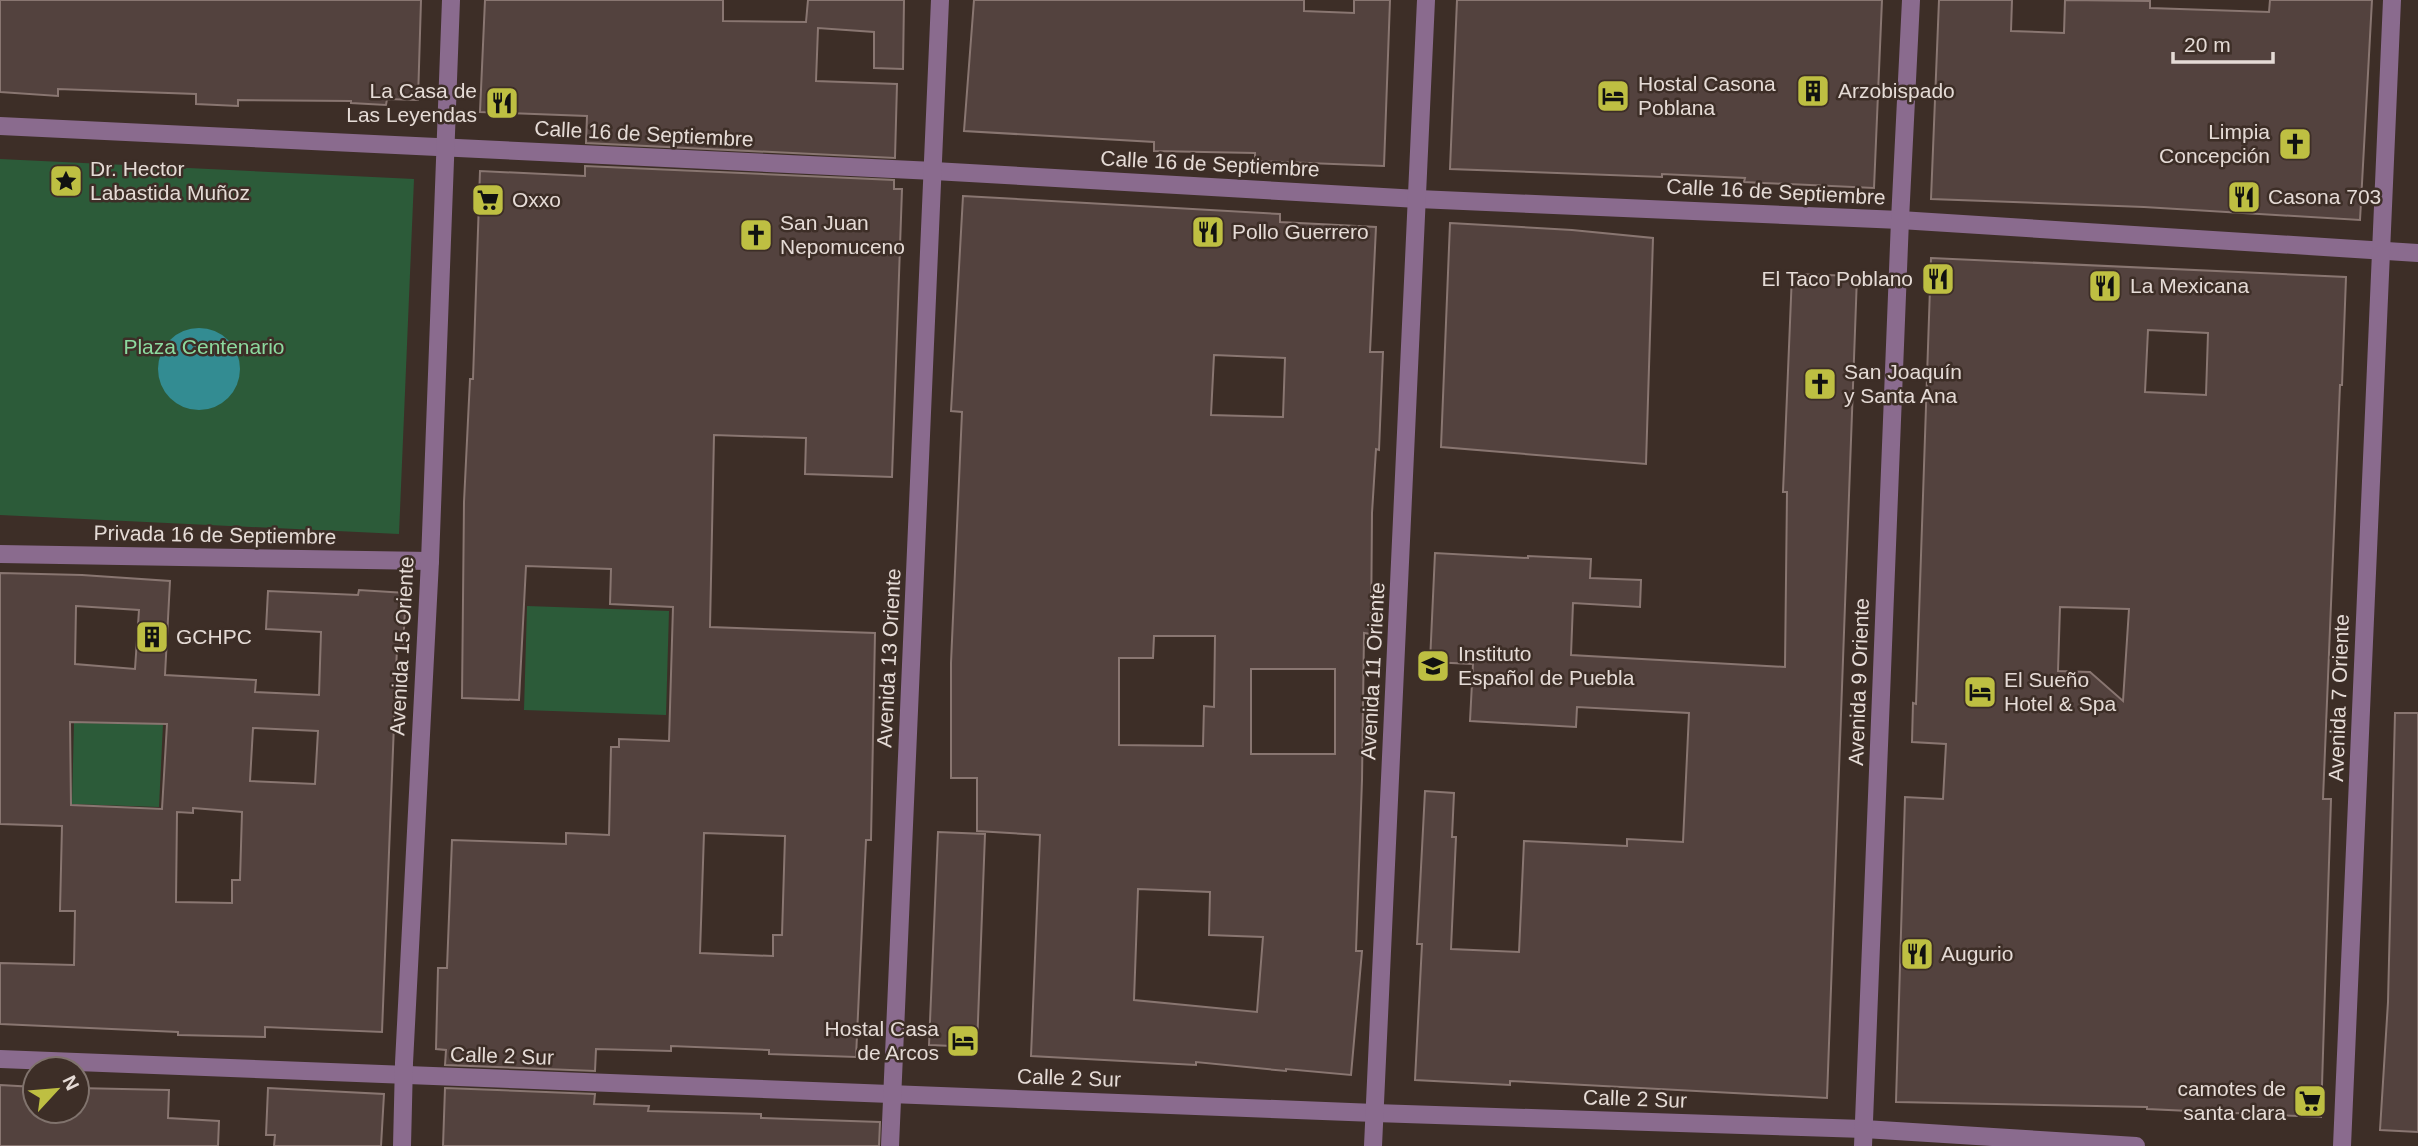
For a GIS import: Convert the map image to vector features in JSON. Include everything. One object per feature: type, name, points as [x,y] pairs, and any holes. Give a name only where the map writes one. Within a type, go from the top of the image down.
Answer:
[{"type":"street","name":"Avenida 15 Oriente","points":[[402,1146],[430,561],[451,0]]},
{"type":"street","name":"Avenida 13 Oriente","points":[[890,1146],[940,0]]},
{"type":"street","name":"Avenida 11 Oriente","points":[[1373,1146],[1426,0]]},
{"type":"street","name":"Avenida 9 Oriente","points":[[1864,1138],[1911,0]]},
{"type":"street","name":"Avenida 7 Oriente","points":[[2342,1146],[2392,0]]},
{"type":"street","name":"Calle 16 de Septiembre","points":[[0,126],[934,171],[1418,199],[1900,220],[2411,252]]},
{"type":"street","name":"Privada 16 de Septiembre","points":[[0,554],[430,561]]},
{"type":"street","name":"Calle 2 Sur","points":[[0,1059],[1375,1113],[1864,1138],[2136,1146]]},
{"type":"green space","name":"Plaza Centenario","points":[[0,159],[414,179],[399,534],[0,515]]},
{"type":"green space","points":[[527,606],[669,611],[666,715],[524,710]]},
{"type":"green space","points":[[74,723],[163,724],[159,807],[72,804]]},
{"type":"water","points":[[199,328],[215,332],[228,340],[236,353],[240,369],[236,385],[228,398],[215,406],[199,410],[183,406],[170,398],[162,385],[158,369],[162,353],[170,340],[183,332]]},
{"type":"building","points":[[0,0],[421,0],[418,100],[387,99],[386,105],[351,101],[238,100],[238,106],[196,104],[196,94],[58,89],[58,96],[0,92]]},
{"type":"building","points":[[485,0],[723,0],[723,21],[806,22],[808,0],[904,0],[903,69],[874,68],[874,32],[818,28],[816,81],[897,84],[895,158],[586,143],[587,116],[480,112]]},
{"type":"building","points":[[974,0],[1304,0],[1304,11],[1354,13],[1354,0],[1390,0],[1384,166],[1255,161],[1255,153],[1154,151],[1154,142],[964,131]]},
{"type":"building","points":[[1457,0],[1882,0],[1874,188],[1744,182],[1745,178],[1662,174],[1662,177],[1450,169]]},
{"type":"building","points":[[1939,0],[2012,0],[2011,31],[2064,33],[2065,0],[2150,1],[2150,8],[2269,12],[2270,0],[2372,0],[2360,220],[2144,207],[1931,199]]},
{"type":"building","points":[[585,166],[894,180],[894,189],[902,189],[892,477],[805,474],[806,438],[714,435],[710,627],[875,633],[871,840],[866,840],[856,1057],[769,1054],[769,1050],[671,1046],[671,1051],[596,1049],[595,1071],[445,1065],[446,1050],[436,1049],[438,968],[447,968],[452,840],[566,844],[566,833],[609,835],[611,747],[619,747],[619,739],[669,741],[673,607],[610,604],[611,569],[526,566],[519,700],[462,698],[464,502],[470,379],[473,379],[480,171],[585,176]],"holes":[[[704,833],[785,836],[782,935],[773,935],[773,956],[700,953]]]},
{"type":"building","points":[[963,196],[1280,214],[1280,222],[1376,227],[1370,352],[1383,352],[1379,450],[1376,449],[1372,513],[1371,634],[1364,633],[1356,951],[1362,951],[1351,1075],[1196,1062],[1196,1065],[1031,1056],[1040,835],[977,831],[977,778],[951,778],[951,663],[962,412],[951,411]],"holes":[[[1214,355],[1285,358],[1283,417],[1211,415]],[[1154,636],[1215,636],[1214,707],[1204,706],[1203,746],[1119,745],[1119,658],[1153,658]],[[1251,669],[1335,669],[1335,754],[1251,754]],[[1138,889],[1210,892],[1209,935],[1263,937],[1257,1012],[1134,1000]]]},
{"type":"building","points":[[1450,223],[1653,238],[1646,464],[1441,447]]},
{"type":"building","points":[[1931,258],[2346,277],[2323,799],[2331,799],[2321,1117],[2147,1107],[1896,1102],[1905,797],[1943,799],[1946,744],[1912,742],[1913,703],[1916,704]],"holes":[[[2148,330],[2208,333],[2206,395],[2145,392]],[[2060,607],[2129,609],[2123,701],[2090,672],[2058,671]]]},
{"type":"building","points":[[1792,274],[1857,276],[1827,1098],[1510,1081],[1510,1085],[1415,1080],[1422,944],[1417,944],[1425,791],[1454,793],[1452,837],[1456,837],[1451,949],[1519,952],[1524,841],[1627,846],[1627,839],[1683,842],[1689,713],[1577,707],[1576,727],[1470,721],[1473,664],[1430,662],[1435,553],[1591,559],[1590,578],[1641,580],[1640,607],[1573,603],[1571,655],[1785,667],[1787,492],[1783,492]]},
{"type":"building","points":[[0,573],[170,581],[165,675],[256,680],[255,692],[319,695],[321,632],[266,629],[268,591],[358,595],[359,590],[406,593],[403,647],[397,647],[382,1032],[265,1027],[265,1037],[178,1035],[178,1032],[0,1024],[0,963],[74,965],[75,911],[60,911],[62,826],[0,824]],"holes":[[[76,606],[139,610],[135,669],[75,664]],[[70,722],[167,724],[162,809],[71,805]],[[253,728],[318,731],[315,784],[250,781]],[[193,808],[242,812],[240,880],[232,880],[232,903],[176,902],[177,812],[193,813]]]},
{"type":"building","points":[[2395,713],[2418,713],[2418,1132],[2380,1130],[2388,1002]]},
{"type":"building","points":[[938,832],[985,834],[977,1047],[929,1045]]},
{"type":"building","points":[[0,1085],[21,1086],[21,1125],[91,1125],[91,1088],[169,1090],[168,1118],[219,1121],[218,1146],[0,1146]]},
{"type":"building","points":[[268,1088],[384,1094],[381,1146],[274,1146],[275,1135],[266,1135]]},
{"type":"building","points":[[445,1088],[595,1094],[594,1104],[649,1106],[648,1111],[761,1114],[761,1118],[880,1122],[879,1146],[443,1146]]},
{"type":"place","name":"Arzobispado","points":[[1813,91]]},
{"type":"place","name":"Hostal Casona Poblana","points":[[1613,96]]},
{"type":"place","name":"La Casa de Las Leyendas","points":[[502,103]]},
{"type":"place","name":"Limpia Concepción","points":[[2295,144]]},
{"type":"place","name":"Dr. Hector Labastida Muñoz","points":[[66,181]]},
{"type":"place","name":"Casona 703","points":[[2244,197]]},
{"type":"place","name":"Oxxo","points":[[488,200]]},
{"type":"place","name":"Pollo Guerrero","points":[[1208,232]]},
{"type":"place","name":"San Juan Nepomuceno","points":[[756,235]]},
{"type":"place","name":"El Taco Poblano","points":[[1938,279]]},
{"type":"place","name":"La Mexicana","points":[[2105,286]]},
{"type":"place","name":"San Joaquín y Santa Ana","points":[[1820,384]]},
{"type":"place","name":"GCHPC","points":[[152,637]]},
{"type":"place","name":"Instituto Español de Puebla","points":[[1433,666]]},
{"type":"place","name":"El Sueño Hotel & Spa","points":[[1980,692]]},
{"type":"place","name":"Augurio","points":[[1917,954]]},
{"type":"place","name":"Hostal Casa de Arcos","points":[[963,1041]]},
{"type":"place","name":"camotes de santa clara","points":[[2310,1101]]}]
